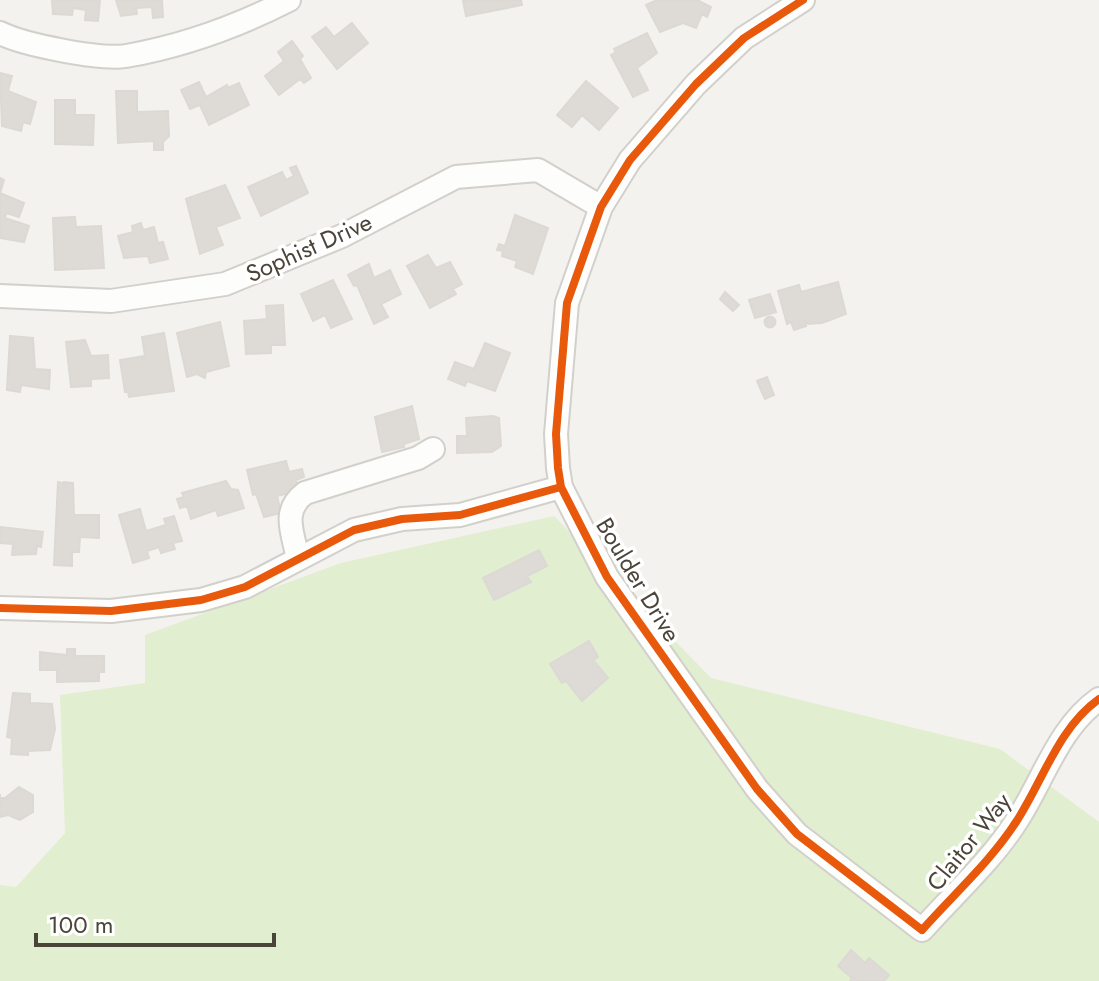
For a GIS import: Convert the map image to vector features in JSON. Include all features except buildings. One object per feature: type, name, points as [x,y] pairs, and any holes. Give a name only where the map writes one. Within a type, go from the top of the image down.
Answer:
[{"type":"street","points":[[0,33],[22,44],[123,56],[239,26],[289,0]]},
{"type":"street","name":"Boulder Drive","points":[[803,0],[744,38],[696,84],[640,147],[601,207],[567,303],[556,434],[561,487],[607,577],[757,789],[797,834],[922,930]]},
{"type":"street","name":"Sophist Drive","points":[[0,296],[111,301],[225,284],[342,236],[456,177],[538,170],[601,207]]},
{"type":"street","points":[[298,559],[289,515],[295,500],[305,493],[418,458],[433,449]]},
{"type":"street","points":[[0,608],[40,612],[163,607],[245,587],[354,530],[402,519],[460,515],[561,487]]},
{"type":"street","name":"Claitor Way","points":[[922,930],[1016,823],[1048,762],[1089,706],[1099,699]]},
{"type":"green space","points":[[554,516],[711,678],[1000,749],[1099,822],[1099,981],[0,981],[0,885],[16,887],[65,833],[60,695],[145,683],[145,635],[341,563]]},
{"type":"cycle path","points":[[803,0],[744,38],[696,84],[630,160],[601,207],[567,303],[556,434],[561,487],[607,577],[757,789],[797,834],[922,930],[1006,836],[1062,740],[1099,699]]},
{"type":"cycle path","points":[[0,608],[111,611],[201,600],[245,587],[354,530],[402,519],[460,515],[561,487]]}]
